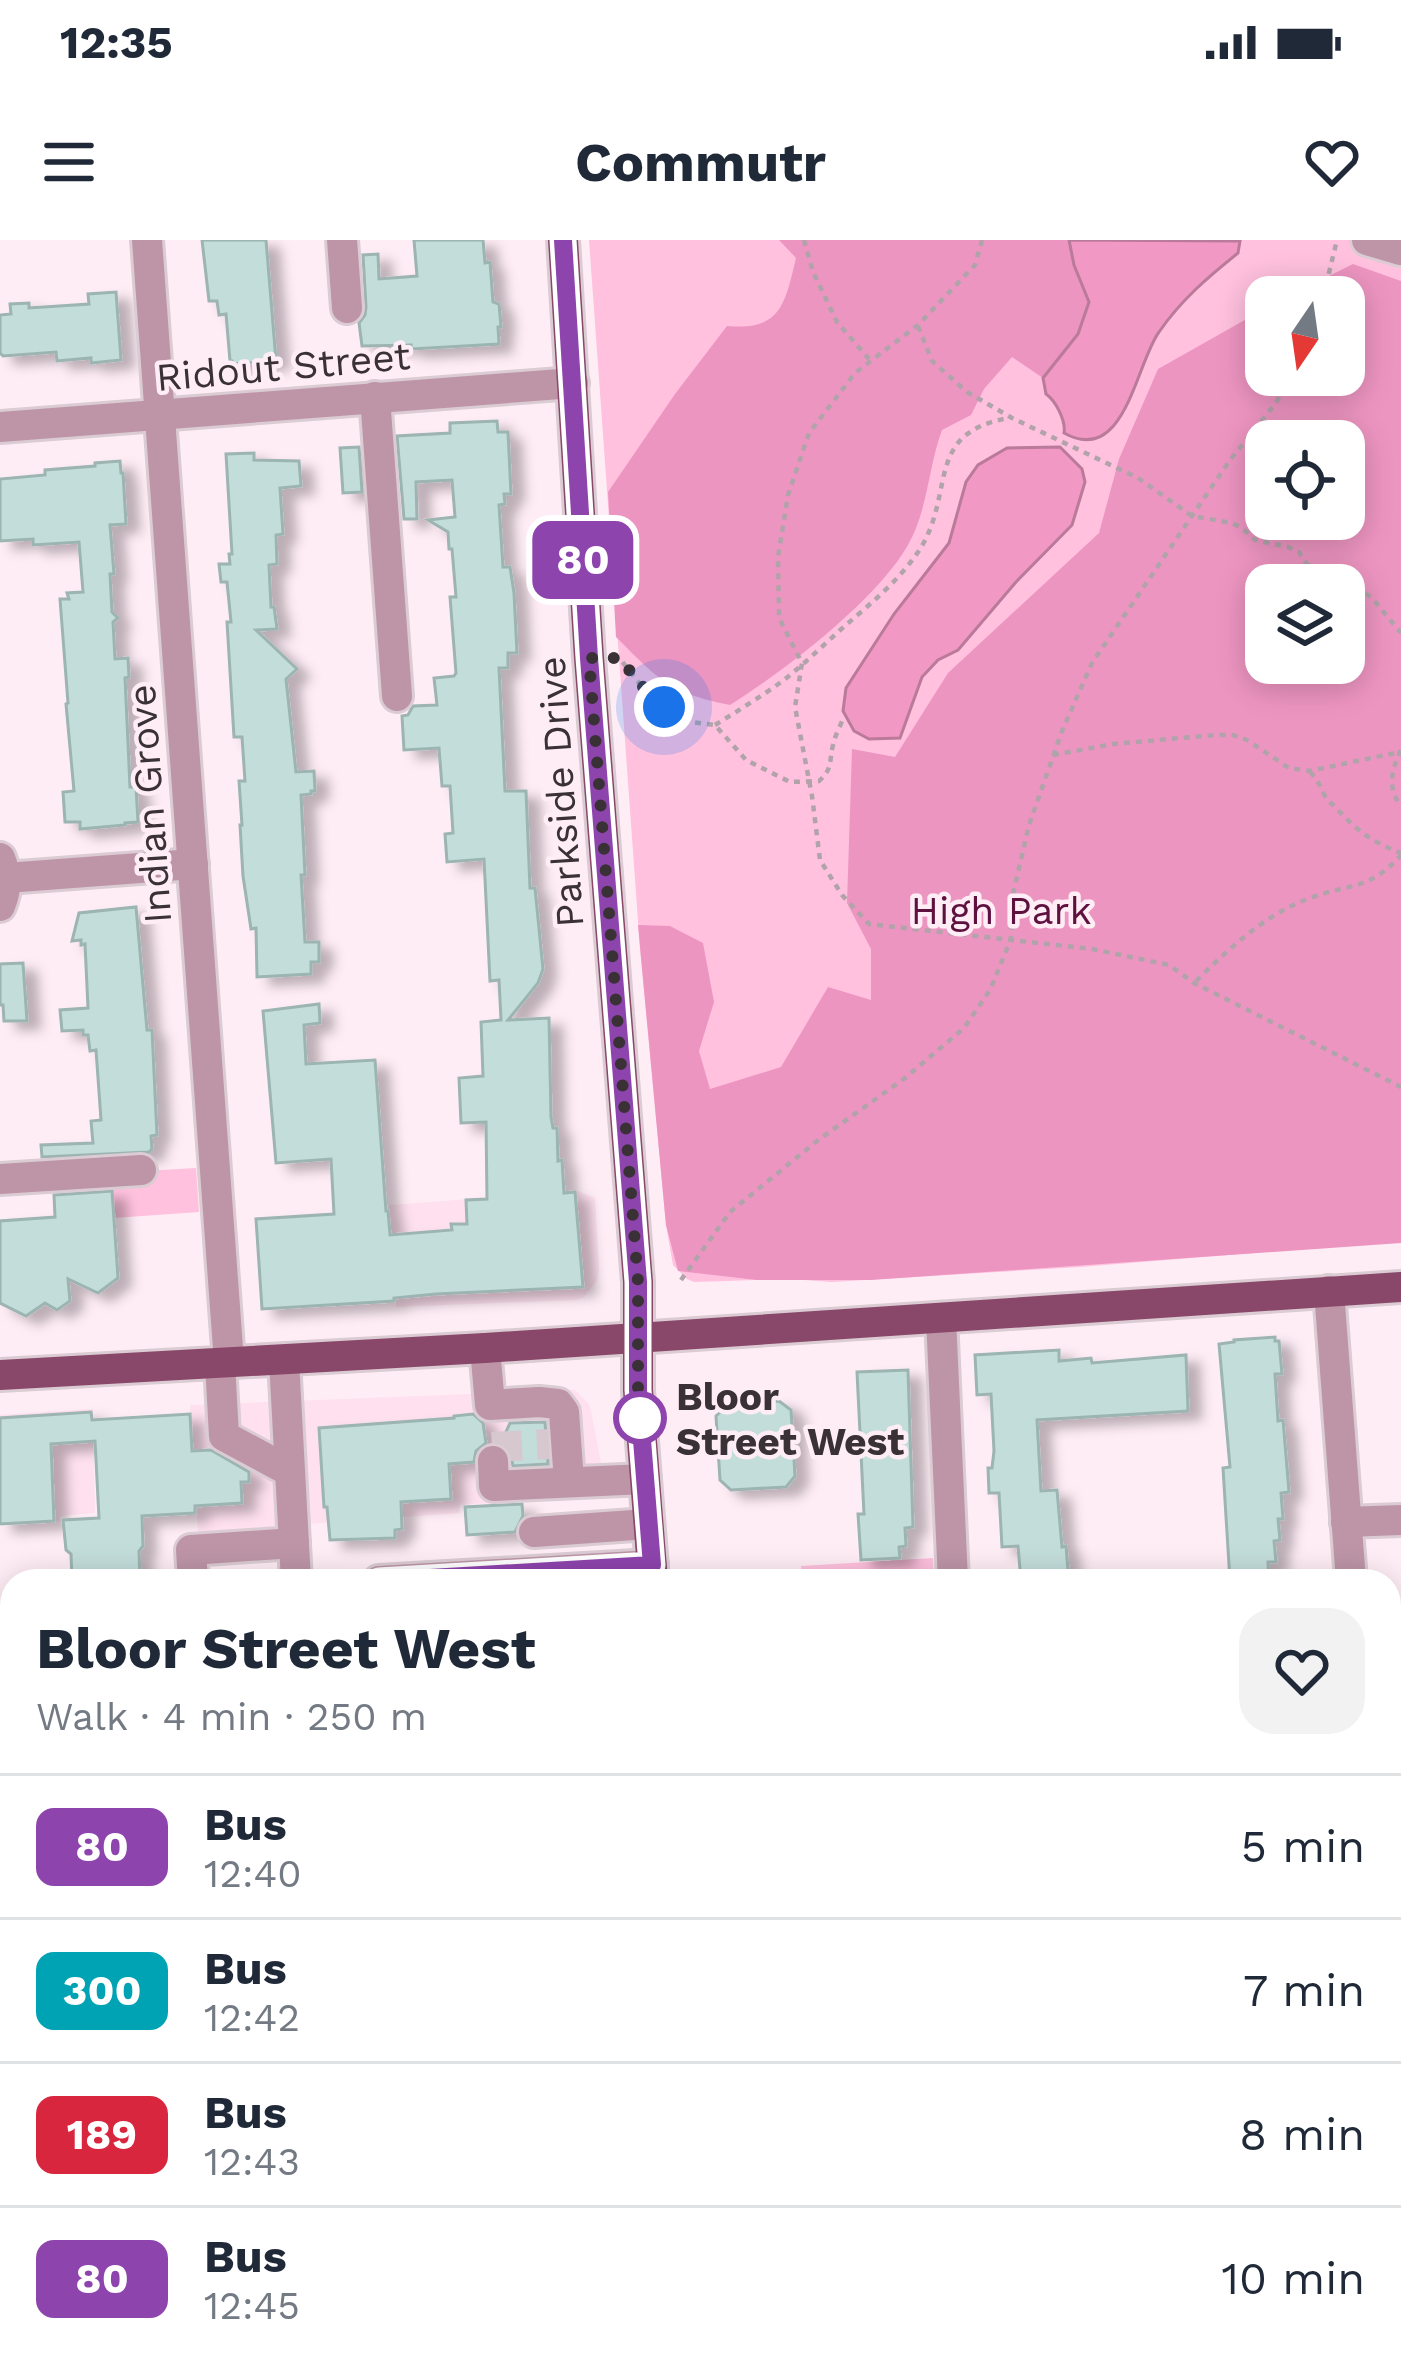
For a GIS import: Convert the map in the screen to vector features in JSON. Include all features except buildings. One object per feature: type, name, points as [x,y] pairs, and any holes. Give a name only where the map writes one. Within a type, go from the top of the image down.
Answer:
[{"type":"main road","name":"Parkside Drive","points":[[562,240],[638,1282],[638,1390],[652,1569]]},
{"type":"main road","points":[[0,1375],[485,1348],[1401,1286]]},
{"type":"street","name":"Indian Grove","points":[[147,240],[193,864],[224,1362],[224,1436],[290,1471]]},
{"type":"street","points":[[342,240],[347,308]]},
{"type":"street","points":[[1367,240],[1401,250]]},
{"type":"street","name":"Ridout Street","points":[[0,427],[572,383]]},
{"type":"street","points":[[375,397],[397,696]]},
{"type":"street","points":[[2,881],[193,864]]},
{"type":"street","points":[[0,1179],[141,1170]]},
{"type":"street","points":[[1329,1291],[1350,1569]]},
{"type":"street","points":[[941,1318],[951,1569]]},
{"type":"street","points":[[485,1348],[491,1417],[539,1402],[558,1404],[564,1412],[558,1443],[568,1482]]},
{"type":"street","points":[[284,1360],[295,1569]]},
{"type":"street","points":[[493,1461],[494,1486],[645,1479]]},
{"type":"street","points":[[1346,1522],[1401,1520]]},
{"type":"street","points":[[534,1532],[648,1524]]},
{"type":"street","points":[[192,1569],[190,1550],[294,1543]]},
{"type":"path","points":[[804,240],[837,322],[871,361]]},
{"type":"path","points":[[982,240],[975,265],[918,325],[855,373],[809,433],[788,495],[778,557],[779,618],[802,663],[795,707],[820,860],[868,924],[1092,949],[1169,964],[1194,983],[1401,1087]]},
{"type":"path","points":[[1328,276],[1337,240]]},
{"type":"path","points":[[918,325],[932,361],[967,392],[1138,478],[1192,516],[1232,523],[1255,540],[1299,552],[1325,579],[1349,581],[1372,598],[1401,632]]},
{"type":"path","points":[[681,1280],[730,1212],[964,1028],[990,990],[1012,939],[1012,898],[1030,825],[1053,755],[1093,663],[1230,460],[1280,396]]},
{"type":"path","points":[[589,658],[620,658],[664,707],[692,722],[715,725],[779,683],[866,608],[920,549],[934,523],[948,459],[961,440],[986,422],[1012,418]]},
{"type":"path","points":[[715,725],[746,760],[790,782],[809,783],[828,773],[844,716]]},
{"type":"path","points":[[1053,755],[1132,742],[1233,735],[1289,768],[1309,771],[1400,751]]},
{"type":"path","points":[[1400,751],[1390,778],[1401,807]]},
{"type":"path","points":[[1194,983],[1244,935],[1309,898],[1371,881],[1401,854],[1365,836],[1344,818],[1326,800],[1321,783],[1309,771]]},
{"type":"shaded area","points":[[1069,240],[1240,241],[1238,253],[1159,332],[1115,424],[1101,436],[1085,440],[1064,433],[1062,417],[1046,394],[1043,378],[1078,334],[1089,302]]},
{"type":"shaded area","points":[[1060,447],[1082,469],[1085,482],[1072,525],[958,650],[938,660],[922,677],[900,738],[869,739],[854,731],[843,711],[846,688],[894,614],[949,543],[966,482],[978,465],[1007,448]]},
{"type":"shaded area","points":[[577,1191],[595,1198],[599,1269],[597,1281],[584,1297],[396,1307],[389,1205]]},
{"type":"shaded area","points":[[575,1390],[591,1411],[607,1494],[460,1505],[459,1513],[198,1532],[190,1405]]},
{"type":"shaded area","points":[[93,1409],[95,1513],[60,1516],[59,1521],[0,1524],[0,1415]]},
{"type":"green space","name":"High Park","points":[[589,240],[1401,240],[1401,1241],[832,1282],[694,1282],[673,1265],[640,949]]},
{"type":"green space","points":[[779,240],[1069,240],[1089,302],[1078,334],[1043,378],[1012,357],[984,389],[971,415],[942,430],[915,532],[875,589],[776,674],[730,705],[666,682],[616,637],[608,492],[727,326],[759,324],[778,311],[796,258]]},
{"type":"green space","points":[[1353,264],[1401,281],[1401,1243],[871,1280],[757,1280],[678,1271],[666,1225],[638,925],[670,926],[703,943],[714,1002],[699,1051],[710,1089],[781,1067],[828,987],[871,1000],[871,949],[847,903],[852,749],[895,757],[948,673],[1099,533],[1119,459],[1158,369],[1245,320],[1245,396],[1365,396],[1365,276],[1329,276]]},
{"type":"green space","points":[[196,1168],[199,1212],[114,1218],[111,1173]]},
{"type":"green space","points":[[933,1558],[933,1569],[801,1569]]},
{"type":"tunnel","points":[[492,1447],[551,1444]]},
{"type":"bus line","name":"80","points":[[563,240],[589,658],[638,1282],[638,1390],[652,1565],[584,1569]]},
{"type":"place","name":"Bloor Street West","points":[[640,1418]]},
{"type":"route","points":[[640,1418],[641,1435],[638,1282],[589,658],[620,658],[664,707]]}]
